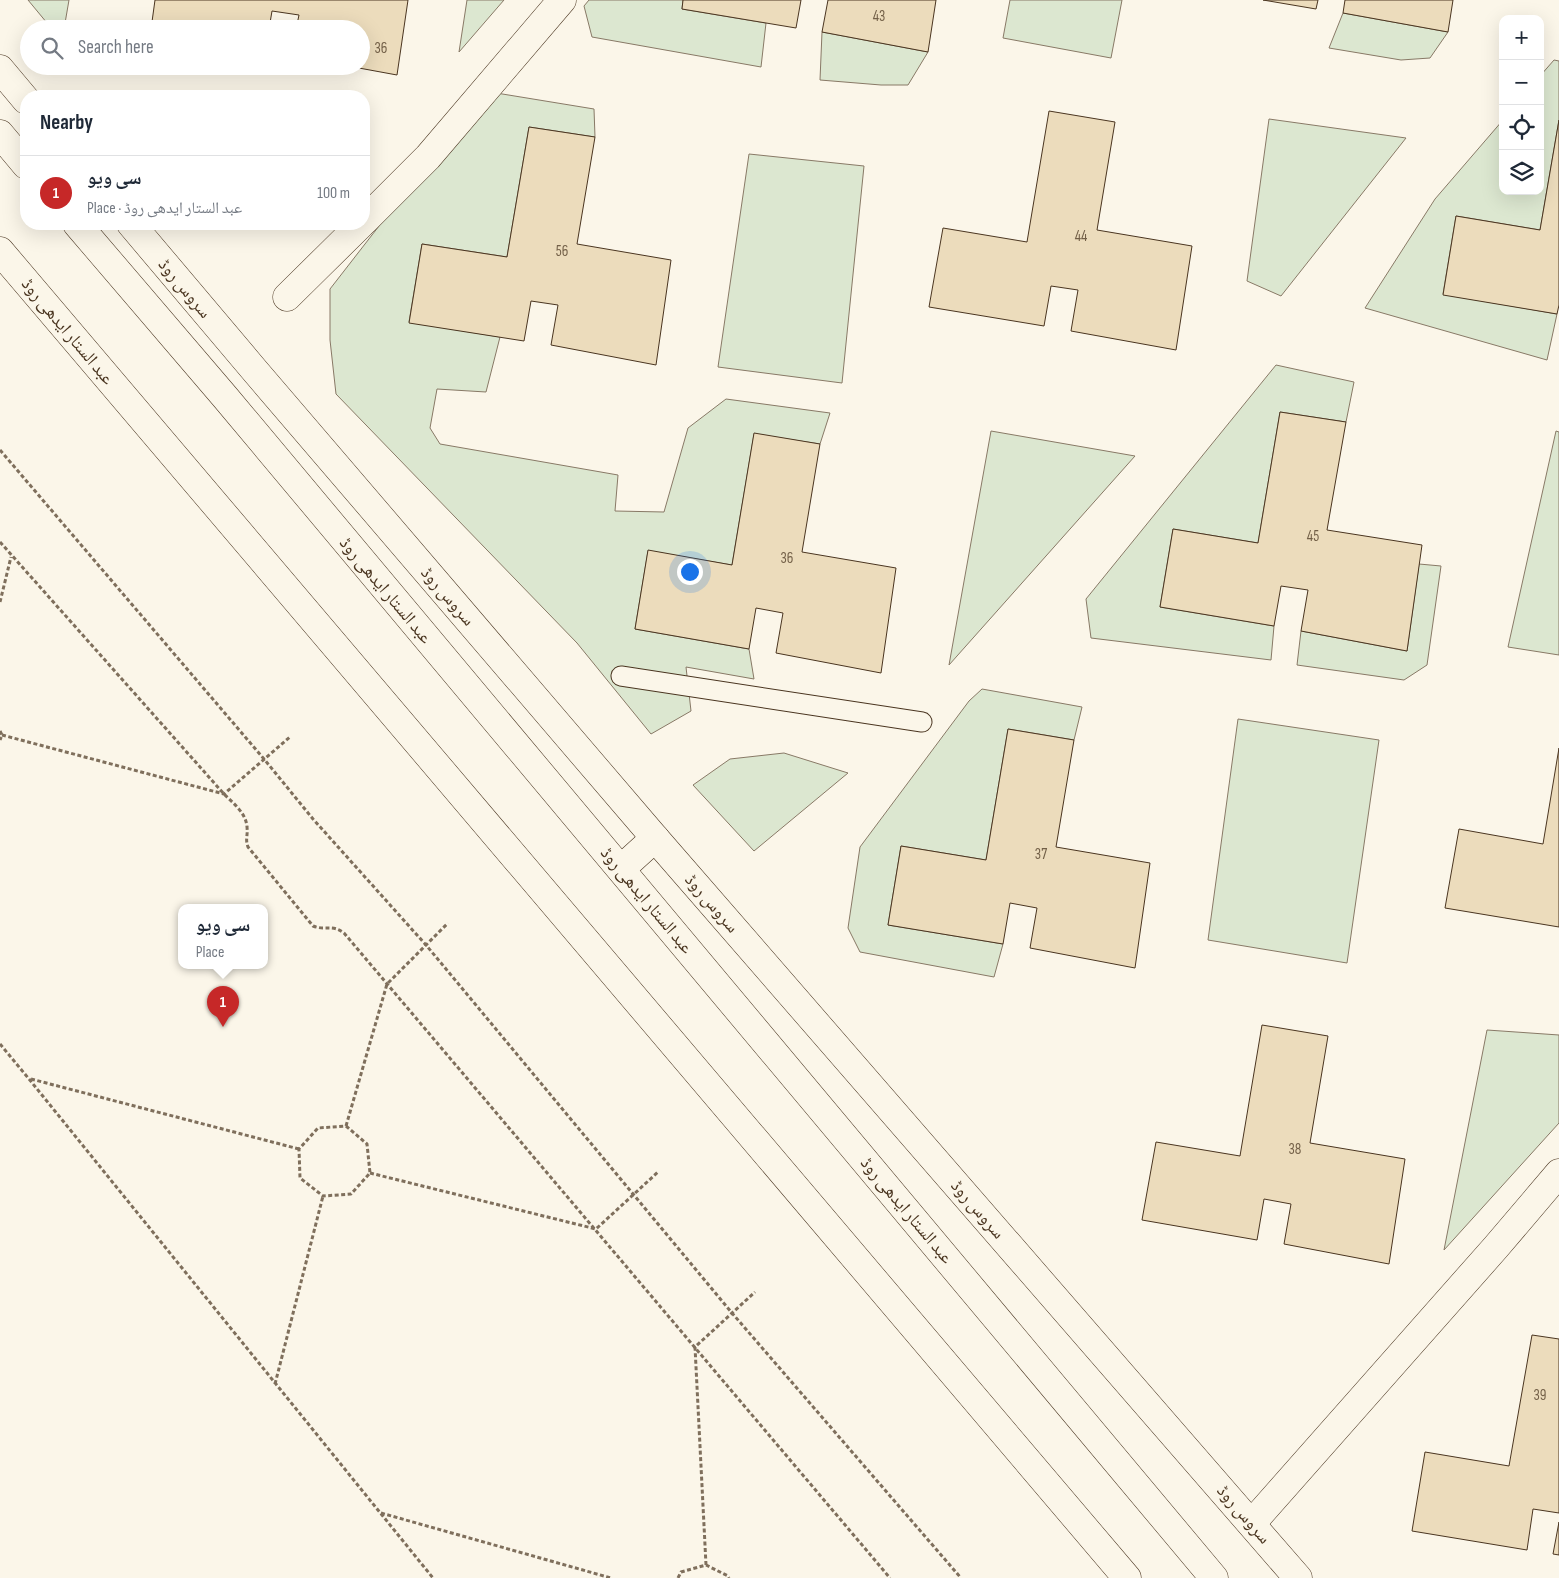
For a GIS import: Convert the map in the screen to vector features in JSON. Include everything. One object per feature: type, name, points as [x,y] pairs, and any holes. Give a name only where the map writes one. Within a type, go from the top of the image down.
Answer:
[{"type":"main road","points":[[370,215],[428,157],[562,0]]},
{"type":"main road","points":[[0,69],[20,93]]},
{"type":"main road","points":[[0,134],[20,158]]},
{"type":"main road","name":"عبد الستار ایدھی روڈ","points":[[82,230],[225,397],[1214,1578]]},
{"type":"main road","name":"سروس روڈ","points":[[136,230],[655,838],[1298,1578]]},
{"type":"main road","points":[[286,297],[355,230]]},
{"type":"main road","name":"عبد الستار ایدھی روڈ","points":[[0,251],[1127,1578]]},
{"type":"main road","points":[[621,870],[655,838]]},
{"type":"main road","points":[[1252,1523],[1559,1173]]},
{"type":"lane","points":[[622,676],[922,722]]},
{"type":"path","points":[[0,450],[313,819],[426,945],[732,1312],[961,1578]]},
{"type":"path","points":[[0,542],[224,794],[244,814],[247,822],[246,840],[248,847],[313,926],[321,929],[338,928],[344,933],[890,1578]]},
{"type":"path","points":[[0,602],[12,556]]},
{"type":"path","points":[[0,740],[1,733],[224,794]]},
{"type":"path","points":[[224,794],[291,736]]},
{"type":"path","points":[[346,1126],[387,984],[448,923]]},
{"type":"path","points":[[0,1044],[433,1578]]},
{"type":"path","points":[[29,1078],[298,1149]]},
{"type":"path","points":[[346,1126],[367,1144],[370,1173],[351,1194],[322,1196],[300,1178],[298,1149],[318,1128],[346,1126]]},
{"type":"path","points":[[596,1230],[658,1172]]},
{"type":"path","points":[[370,1173],[596,1230]]},
{"type":"path","points":[[275,1384],[322,1196]]},
{"type":"path","points":[[706,1564],[695,1347],[755,1292]]},
{"type":"path","points":[[380,1513],[611,1578]]},
{"type":"path","points":[[678,1578],[681,1572],[706,1564],[729,1578]]},
{"type":"green space","points":[[28,0],[69,0],[66,20],[45,20]]},
{"type":"green space","points":[[467,0],[504,0],[459,52]]},
{"type":"green space","points":[[589,0],[683,0],[682,9],[766,23],[761,67],[592,37],[584,6]]},
{"type":"green space","points":[[1010,0],[1122,0],[1111,58],[1003,38]]},
{"type":"green space","points":[[1343,13],[1448,32],[1430,58],[1401,60],[1329,48]]},
{"type":"green space","points":[[822,32],[928,52],[908,85],[881,85],[820,80]]},
{"type":"green space","points":[[1554,60],[1559,61],[1559,120],[1540,230],[1456,216],[1443,294],[1557,314],[1547,360],[1365,308],[1435,199],[1499,125],[1499,195],[1544,195],[1544,71]]},
{"type":"green space","points":[[484,91],[594,109],[595,137],[529,127],[507,257],[422,244],[409,322],[500,337],[486,392],[437,389],[430,428],[440,444],[618,475],[615,511],[664,512],[688,428],[726,399],[830,413],[820,444],[754,434],[732,565],[648,551],[635,629],[749,649],[754,679],[686,667],[691,711],[651,734],[577,643],[336,394],[330,340],[330,289]]},
{"type":"green space","points":[[1269,119],[1406,138],[1281,296],[1247,281]]},
{"type":"green space","points":[[749,154],[864,166],[842,383],[718,367]]},
{"type":"green space","points":[[1276,365],[1354,382],[1346,422],[1280,412],[1258,543],[1173,529],[1160,607],[1274,626],[1271,660],[1091,638],[1086,599]]},
{"type":"green space","points":[[991,431],[1135,456],[949,665]]},
{"type":"green space","points":[[1556,431],[1559,432],[1559,655],[1508,647]]},
{"type":"green space","points":[[1419,564],[1441,566],[1427,665],[1404,680],[1297,665],[1301,631],[1407,651]]},
{"type":"green space","points":[[982,689],[1082,707],[1074,740],[1008,729],[986,860],[901,846],[888,925],[1003,944],[994,977],[860,952],[848,928],[860,847],[969,701]]},
{"type":"green space","points":[[1238,719],[1379,740],[1347,963],[1208,940]]},
{"type":"green space","points":[[784,753],[848,773],[754,851],[693,785],[730,759]]},
{"type":"green space","points":[[1487,1030],[1559,1035],[1559,1123],[1444,1250]]},
{"type":"building","points":[[155,0],[408,0],[397,75],[370,70],[370,20],[298,20],[299,15],[272,11],[270,20],[152,20]]},
{"type":"building","points":[[683,0],[801,0],[796,28],[682,9]]},
{"type":"building","points":[[828,0],[936,0],[928,52],[822,32]]},
{"type":"building","points":[[1263,0],[1318,0],[1316,9]]},
{"type":"building","points":[[1345,0],[1453,0],[1448,32],[1343,13]]},
{"type":"building","points":[[1049,111],[1115,122],[1097,230],[1192,246],[1176,350],[1071,331],[1078,290],[1051,286],[1044,326],[929,307],[943,228],[1027,242]]},
{"type":"building","points":[[1559,120],[1559,305],[1557,314],[1443,295],[1456,216],[1540,230]]},
{"type":"building","points":[[529,127],[595,137],[577,244],[671,260],[656,365],[551,345],[558,305],[531,301],[524,341],[409,323],[422,244],[507,257]]},
{"type":"building","points":[[1280,412],[1346,422],[1327,530],[1422,545],[1407,651],[1301,631],[1308,590],[1281,586],[1274,626],[1160,607],[1173,529],[1258,543]]},
{"type":"building","points":[[754,433],[820,444],[802,552],[896,568],[881,673],[776,653],[783,613],[756,608],[749,649],[635,629],[648,550],[732,565]]},
{"type":"building","points":[[1008,729],[1074,740],[1056,847],[1150,863],[1135,968],[1030,948],[1037,908],[1010,903],[1003,944],[888,925],[901,846],[986,860]]},
{"type":"building","points":[[1559,748],[1559,927],[1445,908],[1459,829],[1543,844]]},
{"type":"building","points":[[1262,1025],[1328,1036],[1310,1143],[1405,1159],[1389,1264],[1284,1244],[1291,1204],[1264,1199],[1257,1240],[1142,1220],[1156,1142],[1240,1156]]},
{"type":"building","points":[[1532,1335],[1559,1339],[1559,1513],[1533,1509],[1527,1550],[1412,1531],[1425,1452],[1509,1466]]},
{"type":"building","points":[[1559,1522],[1559,1555],[1553,1554]]},
{"type":"place","name":"سی ویو","points":[[223,1027]]}]
